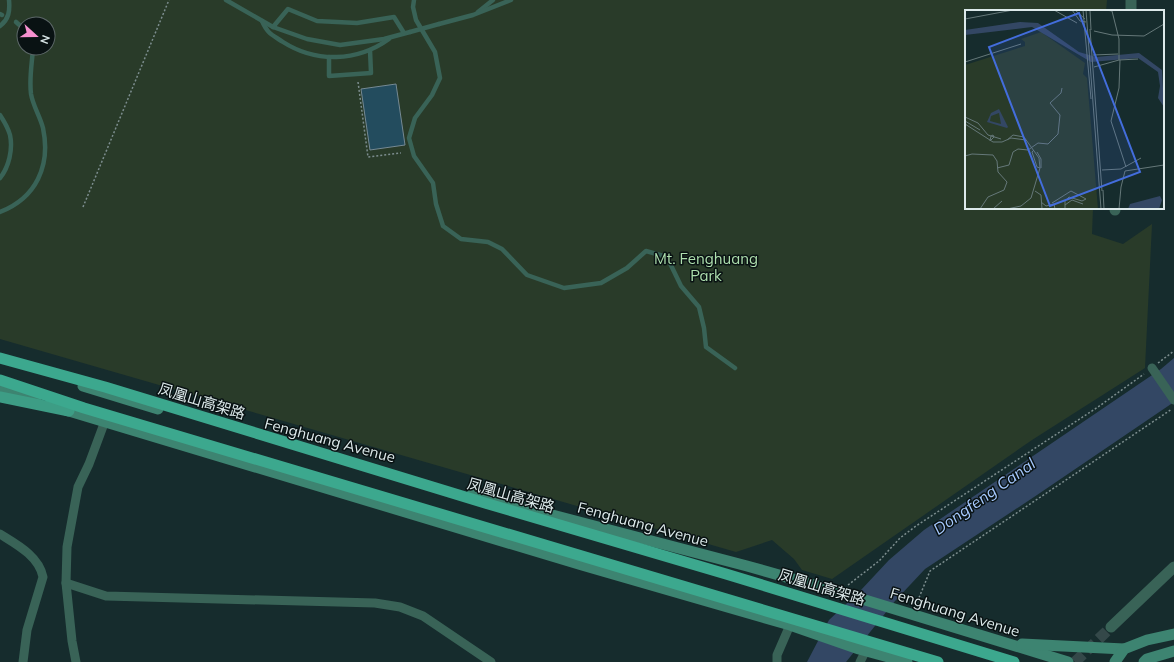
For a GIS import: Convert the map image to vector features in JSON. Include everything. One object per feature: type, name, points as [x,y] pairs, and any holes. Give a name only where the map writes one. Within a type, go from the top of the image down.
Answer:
[{"type":"highway","name":"凤凰山高架路","points":[[0,360],[105,387],[1014,662]]},
{"type":"highway","points":[[0,380],[84,408],[938,662]]},
{"type":"main road","name":"Fenghuang Avenue","points":[[0,360],[138,403],[540,512],[747,566],[842,593],[1068,662]]},
{"type":"main road","points":[[0,389],[907,662]]},
{"type":"main road","points":[[0,398],[69,411]]},
{"type":"main road","points":[[1002,642],[1124,650],[1147,640],[1174,634]]},
{"type":"main road","points":[[1115,662],[1124,650]]},
{"type":"main road","points":[[1144,662],[1147,659],[1174,651]]},
{"type":"street","points":[[1152,368],[1174,400]]},
{"type":"street","points":[[76,662],[66,583],[67,547],[78,487],[89,464],[105,421]]},
{"type":"street","points":[[0,534],[23,548],[38,563],[43,577],[27,630],[23,662]]},
{"type":"street","points":[[1111,627],[1174,567]]},
{"type":"street","points":[[66,583],[106,596],[375,603],[400,607],[423,616],[491,662]]},
{"type":"street","points":[[777,662],[777,655],[790,626]]},
{"type":"street","points":[[860,662],[863,650]]},
{"type":"lane","points":[[0,26],[6,21],[10,8],[8,0]]},
{"type":"lane","points":[[226,0],[273,27],[307,39],[340,45],[392,37],[473,15],[511,0]]},
{"type":"lane","points":[[414,0],[413,7],[416,20],[435,52],[440,78],[432,95],[415,118],[409,138],[414,156],[433,183],[436,204],[443,226],[461,239],[488,242],[502,249],[527,275],[564,288],[601,283],[627,268],[646,251],[667,257],[680,286],[699,307],[704,328],[706,348],[735,368]]},
{"type":"lane","points":[[473,15],[493,0]]},
{"type":"lane","points":[[273,27],[288,9],[317,21],[357,23],[394,17],[404,33]]},
{"type":"lane","points":[[261,20],[267,32],[295,50],[324,58],[355,56],[378,48],[392,37]]},
{"type":"lane","points":[[328,57],[329,76],[371,73],[370,50]]},
{"type":"lane","points":[[0,212],[8,209],[30,192],[42,173],[44,160],[44,136],[33,102],[30,81],[32,56]]},
{"type":"lane","points":[[0,115],[10,135],[11,144],[7,168],[0,178]]},
{"type":"path","points":[[83,207],[169,0]]},
{"type":"path","points":[[357,74],[368,157],[401,152]]},
{"type":"path","points":[[842,593],[879,561],[900,538],[916,526],[1098,407],[1174,351]]},
{"type":"path","points":[[912,615],[930,571],[1174,408]]},
{"type":"green space","name":"Mt. Fenghuang Park","points":[[0,0],[1107,0],[1106,10],[965,10],[965,209],[1093,209],[1092,234],[1123,244],[1152,224],[1145,368],[1032,440],[832,579],[802,570],[794,559],[772,540],[736,552],[0,339]]},
{"type":"water","name":"Dongfeng Canal","points":[[1174,358],[1174,402],[925,569],[895,601],[846,662],[807,662],[829,620],[861,590],[889,560],[924,530],[1161,369]]},
{"type":"building","points":[[396,84],[405,145],[370,150],[361,89]]},
{"type":"tunnel","points":[[1075,662],[1111,627]]}]
